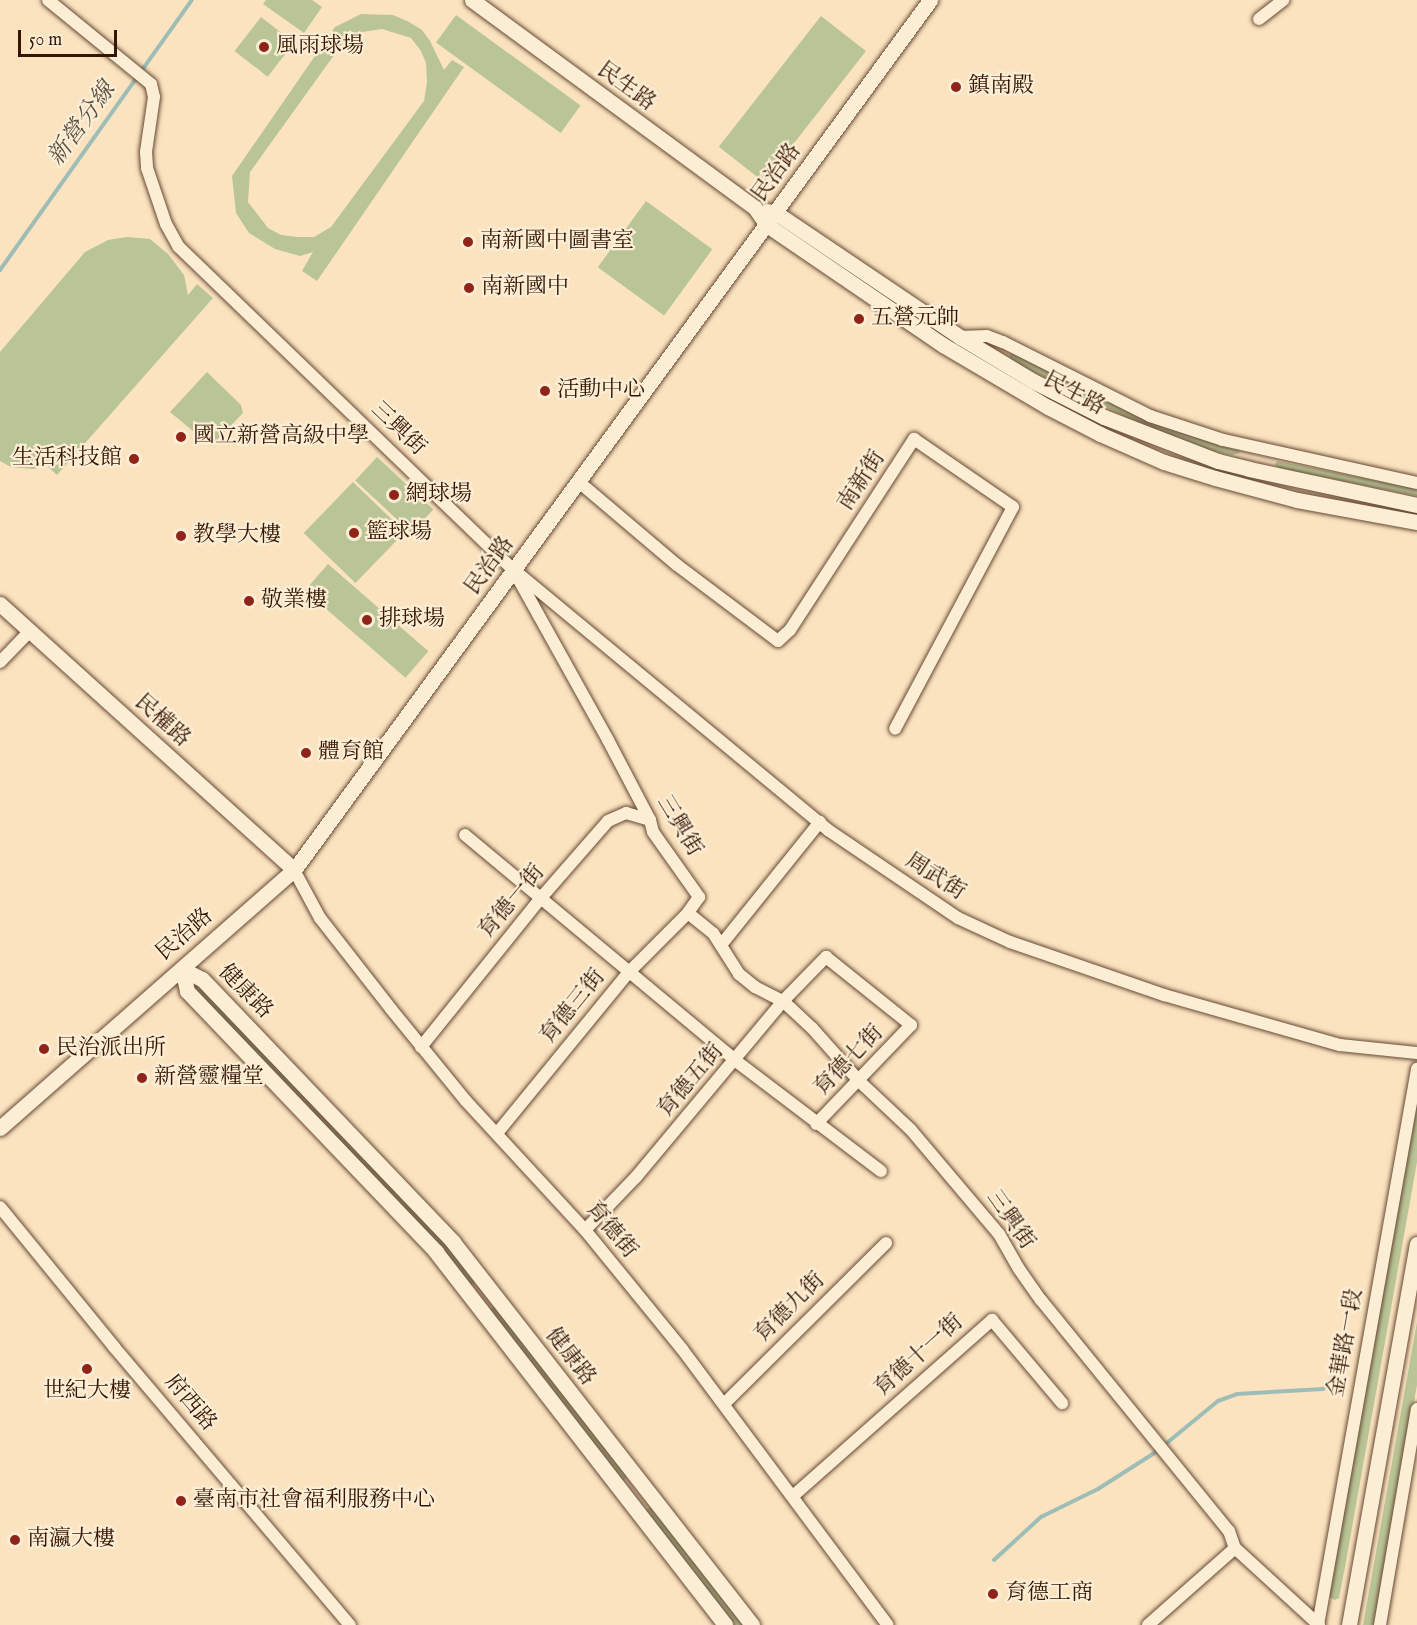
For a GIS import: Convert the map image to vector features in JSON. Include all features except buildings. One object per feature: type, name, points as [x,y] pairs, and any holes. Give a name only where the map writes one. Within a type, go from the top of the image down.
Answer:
[{"type":"street","name":"三興街","points":[[48,0],[150,84],[154,97],[146,152],[147,168],[166,224],[179,247],[514,571],[650,820],[653,832],[699,897],[688,913],[713,933],[739,974],[755,987],[783,1001],[812,1028],[859,1081],[911,1130],[999,1234],[1019,1269],[1041,1300],[1230,1531],[1235,1548],[1318,1625]]},
{"type":"street","name":"民生路","points":[[472,0],[943,345],[1048,407],[1100,434],[1164,462],[1215,478],[1297,500],[1417,522]]},
{"type":"street","name":"民治路","points":[[0,1128],[294,870],[930,0]]},
{"type":"street","points":[[1259,19],[1282,0]]},
{"type":"street","name":"民生路","points":[[771,219],[1033,381],[1104,417],[1199,454],[1292,480],[1417,505]]},
{"type":"street","name":"民生路","points":[[960,337],[987,336],[1003,342],[1150,416],[1212,437],[1417,483]]},
{"type":"street","name":"南新街","points":[[579,482],[677,565],[778,641],[790,630],[914,439],[1013,507],[895,729]]},
{"type":"street","name":"周武街","points":[[514,571],[844,843],[958,918],[1010,942],[1164,995],[1340,1045],[1417,1053]]},
{"type":"street","name":"民權路","points":[[0,604],[294,870]]},
{"type":"street","points":[[0,662],[29,632]]},
{"type":"street","name":"育德一街","points":[[422,1047],[540,899],[608,821],[626,813],[650,820]]},
{"type":"street","points":[[721,945],[820,822]]},
{"type":"street","points":[[465,835],[736,1061],[816,1124],[881,1171]]},
{"type":"street","name":"育德街","points":[[294,870],[320,918],[466,1101],[498,1132],[585,1230],[725,1403],[888,1625]]},
{"type":"street","name":"育德三街","points":[[498,1132],[629,972],[688,913]]},
{"type":"street","name":"育德五街","points":[[585,1230],[636,1177],[736,1061],[783,1001],[826,957],[910,1025]]},
{"type":"street","name":"健康路","points":[[182,969],[202,979],[453,1242],[752,1625]]},
{"type":"street","name":"健康路","points":[[182,969],[187,991],[436,1252],[725,1625]]},
{"type":"street","name":"育德七街","points":[[816,1124],[910,1025]]},
{"type":"street","name":"金華路一段","points":[[1318,1625],[1417,1069]]},
{"type":"street","name":"府西路","points":[[0,1207],[114,1347],[350,1625]]},
{"type":"street","name":"育德九街","points":[[725,1403],[886,1243]]},
{"type":"street","points":[[1349,1625],[1417,1244]]},
{"type":"street","points":[[475,1304],[491,1291]]},
{"type":"street","name":"育德十一街","points":[[793,1496],[992,1320],[1062,1403]]},
{"type":"street","points":[[1380,1625],[1417,1409]]},
{"type":"street","points":[[1148,1625],[1235,1548]]},
{"type":"green space","points":[[266,0],[312,0],[322,7],[304,33],[263,4]]},
{"type":"green space","points":[[361,14],[393,15],[422,30],[444,70],[452,60],[464,67],[317,281],[302,271],[313,252],[300,256],[275,249],[249,233],[236,213],[232,176],[335,27]],"holes":[[[382,29],[411,38],[421,51],[426,63],[427,82],[424,101],[331,227],[314,237],[281,235],[268,228],[248,202],[250,172],[342,44],[362,32]]]},
{"type":"green space","points":[[456,15],[581,106],[561,133],[436,43]]},
{"type":"green space","points":[[821,16],[866,51],[764,182],[719,147]]},
{"type":"green space","name":"風雨球場","points":[[261,17],[294,43],[268,77],[235,51]]},
{"type":"green space","points":[[646,201],[712,249],[664,316],[598,267]]},
{"type":"green space","points":[[127,237],[150,239],[168,254],[184,275],[188,295],[197,284],[213,298],[57,475],[46,465],[34,469],[11,467],[0,461],[0,352],[85,252],[108,240]]},
{"type":"green space","points":[[1013,352],[1239,449],[1240,453],[1232,455],[1209,450],[1144,426],[1013,362],[1009,356]]},
{"type":"green space","points":[[207,372],[241,405],[243,413],[211,446],[170,412]]},
{"type":"green space","name":"網球場","points":[[377,457],[433,510],[411,533],[355,480]]},
{"type":"green space","points":[[1277,461],[1417,489],[1417,496],[1279,468],[1275,465]]},
{"type":"green space","name":"籃球場","points":[[353,482],[405,532],[355,583],[304,533]]},
{"type":"green space","name":"排球場","points":[[328,564],[428,651],[405,678],[305,590]]},
{"type":"green space","points":[[201,988],[449,1245],[475,1283],[471,1286],[197,991]]},
{"type":"green space","points":[[1417,1097],[1417,1162],[1345,1567],[1339,1598],[1335,1600],[1329,1597]]},
{"type":"green space","points":[[494,1306],[628,1477],[623,1481],[489,1310]]},
{"type":"green space","points":[[1417,1322],[1417,1385],[1374,1625],[1363,1625]]},
{"type":"green space","points":[[650,1507],[746,1625],[733,1625],[647,1516],[646,1510]]},
{"type":"waterway","name":"新營分線","points":[[0,270],[192,0]]},
{"type":"waterway","points":[[1168,1442],[1218,1401],[1237,1394],[1323,1389],[1337,1372],[1350,1366]]},
{"type":"waterway","points":[[994,1560],[1041,1517],[1098,1489],[1159,1450]]},
{"type":"place","name":"風雨球場","points":[[264,47]]},
{"type":"place","name":"鎮南殿","points":[[956,87]]},
{"type":"place","name":"南新國中圖書室","points":[[468,242]]},
{"type":"place","name":"南新國中","points":[[469,288]]},
{"type":"place","name":"五營元帥","points":[[859,319]]},
{"type":"place","name":"活動中心","points":[[545,391]]},
{"type":"place","name":"國立新營高級中學","points":[[181,437]]},
{"type":"place","name":"生活科技館","points":[[134,459]]},
{"type":"place","name":"網球場","points":[[394,495]]},
{"type":"place","name":"籃球場","points":[[354,533]]},
{"type":"place","name":"教學大樓","points":[[181,536]]},
{"type":"place","name":"敬業樓","points":[[249,601]]},
{"type":"place","name":"排球場","points":[[367,620]]},
{"type":"place","name":"體育館","points":[[306,753]]},
{"type":"place","name":"民治派出所","points":[[44,1049]]},
{"type":"place","name":"新營靈糧堂","points":[[142,1078]]},
{"type":"place","name":"世紀大樓","points":[[87,1369]]},
{"type":"place","name":"臺南市社會福利服務中心","points":[[181,1501]]},
{"type":"place","name":"南瀛大樓","points":[[15,1540]]},
{"type":"place","name":"育德工商","points":[[993,1594]]}]
